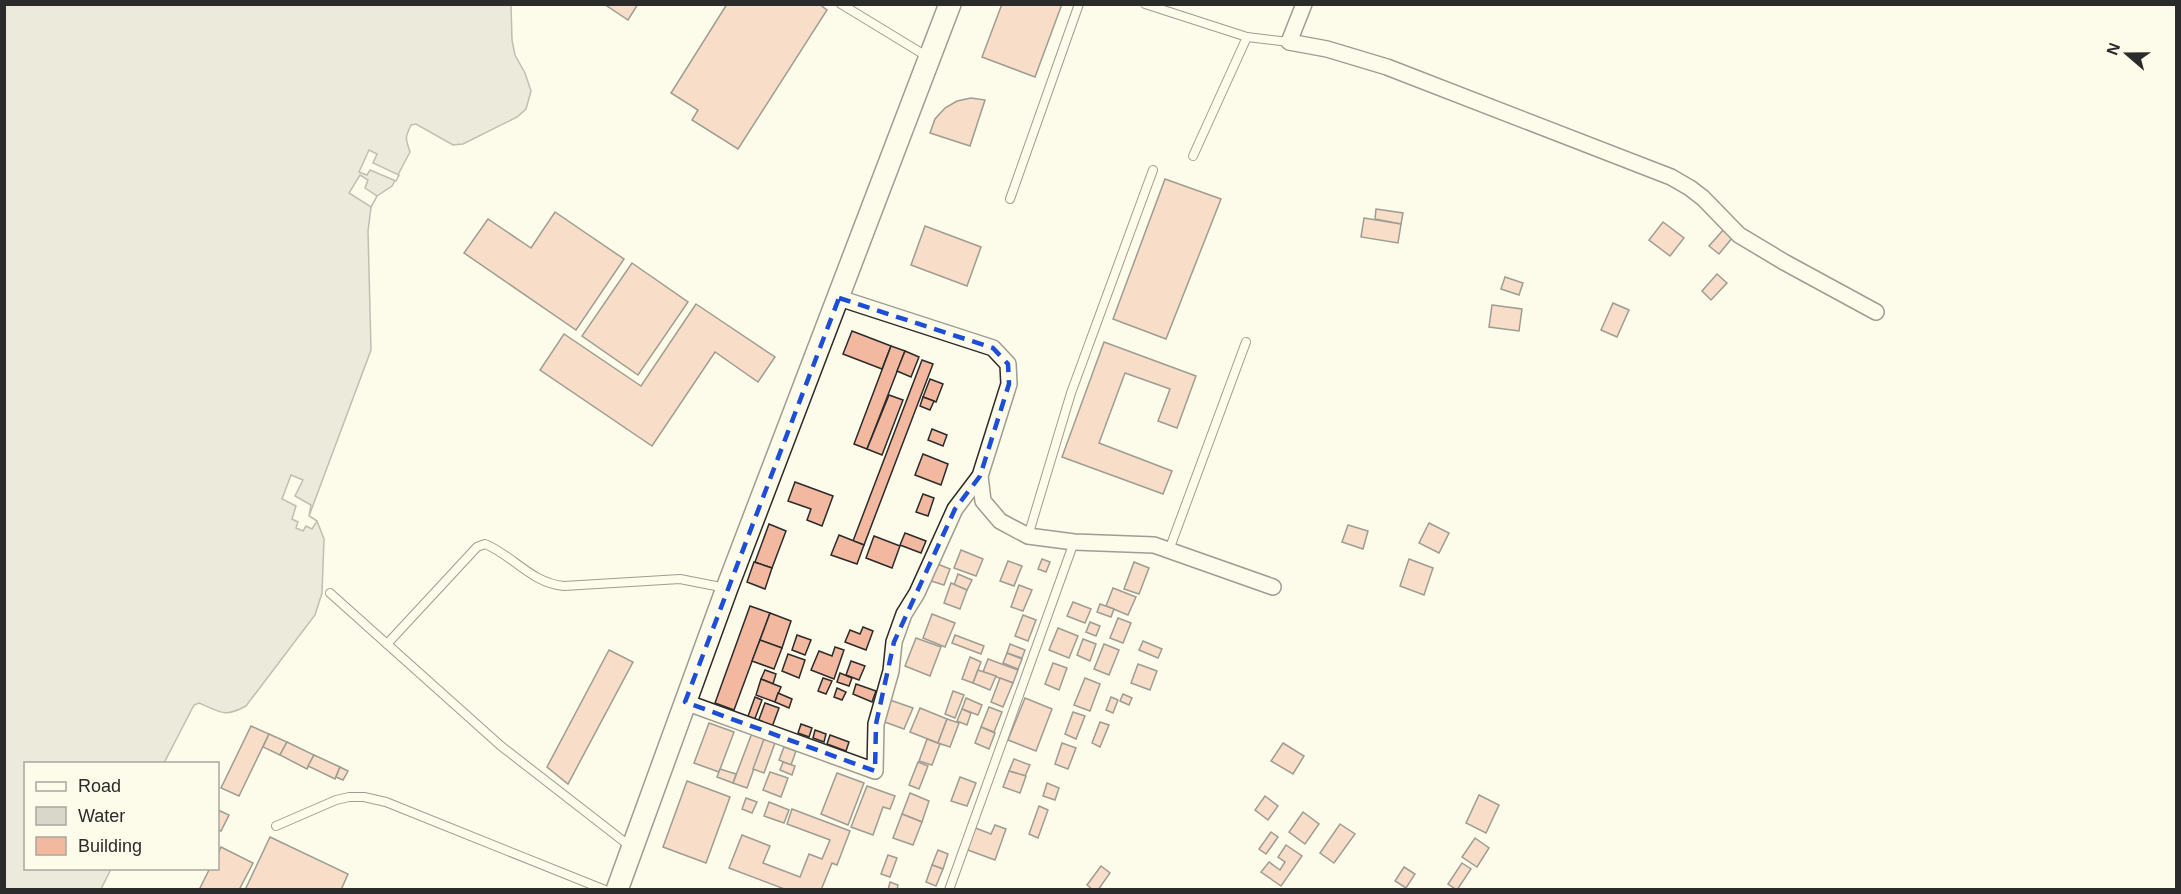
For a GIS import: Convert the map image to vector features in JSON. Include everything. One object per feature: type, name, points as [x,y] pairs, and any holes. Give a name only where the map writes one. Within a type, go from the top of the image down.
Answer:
[{"type":"street","points":[[617,890],[685,702],[950,4]]},
{"type":"street","points":[[1304,4],[1289,42],[1327,49],[1387,67],[1671,177],[1703,198],[1739,234],[1784,262],[1876,312]]},
{"type":"street","points":[[685,702],[875,771],[876,724],[891,671],[894,642],[904,614],[917,593],[956,509],[981,477],[1009,384],[1008,364],[993,348],[839,298]]},
{"type":"street","points":[[981,477],[983,501],[1000,521],[1028,536],[1074,542],[1154,545],[1273,587]]},
{"type":"lane","points":[[841,4],[930,58]]},
{"type":"lane","points":[[1010,199],[1079,4]]},
{"type":"lane","points":[[1145,4],[1247,37],[1289,42]]},
{"type":"lane","points":[[1193,156],[1247,37]]},
{"type":"lane","points":[[1028,536],[1071,393],[1153,170]]},
{"type":"lane","points":[[1169,550],[1246,342]]},
{"type":"lane","points":[[949,890],[1074,542]]},
{"type":"lane","points":[[387,644],[477,547],[485,544],[495,548],[550,585],[680,579],[728,588]]},
{"type":"lane","points":[[330,593],[501,746],[632,848]]},
{"type":"lane","points":[[276,826],[336,800],[364,797],[386,802],[605,890]]},
{"type":"highlighted area","points":[[839,298],[993,348],[1008,364],[1009,384],[980,476],[955,509],[894,642],[876,724],[875,771],[685,702]]},
{"type":"water","points":[[5,5],[511,5],[515,55],[525,73],[531,91],[526,109],[517,117],[463,144],[453,145],[416,124],[411,125],[406,139],[410,152],[392,186],[377,196],[371,207],[368,231],[371,350],[309,516],[317,521],[324,539],[322,593],[315,615],[246,706],[227,713],[199,703],[194,705],[165,762],[24,762],[24,870],[110,870],[101,889],[5,890]]},
{"type":"pier","points":[[369,150],[377,154],[373,163],[399,175],[396,181],[370,170],[367,175],[359,172]]},
{"type":"pier","points":[[360,175],[368,180],[365,188],[377,196],[371,207],[349,193]]},
{"type":"pier","points":[[291,475],[303,480],[295,496],[311,505],[309,516],[317,521],[312,529],[306,526],[303,531],[296,528],[298,522],[292,519],[296,506],[282,499]]},
{"type":"building","points":[[604,4],[638,4],[628,20]]},
{"type":"building","points":[[727,4],[819,4],[827,10],[738,149],[692,120],[698,110],[671,93]]},
{"type":"building","points":[[1002,4],[1062,4],[1035,77],[982,57]]},
{"type":"building","points":[[971,98],[985,100],[970,146],[930,133],[935,119],[945,108],[957,101]]},
{"type":"building","points":[[1165,179],[1221,199],[1166,339],[1113,319]]},
{"type":"building","points":[[1376,209],[1403,213],[1401,224],[1375,219]]},
{"type":"building","points":[[555,212],[624,259],[576,330],[464,253],[488,219],[531,248]]},
{"type":"building","points":[[1364,218],[1401,224],[1398,243],[1361,237]]},
{"type":"building","points":[[1663,222],[1684,238],[1670,256],[1649,240]]},
{"type":"building","points":[[925,226],[981,247],[967,286],[911,265]]},
{"type":"building","points":[[1724,229],[1733,237],[1719,254],[1709,246]]},
{"type":"building","points":[[632,263],[688,302],[638,375],[582,336]]},
{"type":"building","points":[[1717,274],[1727,283],[1711,300],[1702,291]]},
{"type":"building","points":[[1505,277],[1523,283],[1519,295],[1501,289]]},
{"type":"building","points":[[1613,303],[1629,310],[1617,337],[1601,330]]},
{"type":"building","points":[[696,304],[775,357],[758,382],[715,352],[652,446],[540,370],[564,334],[641,386]]},
{"type":"building","points":[[1492,305],[1522,309],[1519,331],[1489,327]]},
{"type":"building","points":[[852,331],[891,346],[882,369],[843,354]]},
{"type":"building","points":[[1104,342],[1196,376],[1177,428],[1158,421],[1170,389],[1125,373],[1099,443],[1172,471],[1163,494],[1062,457]]},
{"type":"building","points":[[891,346],[905,351],[867,449],[854,444]]},
{"type":"building","points":[[905,351],[919,357],[911,377],[897,371]]},
{"type":"building","points":[[922,360],[933,364],[864,545],[853,541]]},
{"type":"building","points":[[930,379],[943,384],[936,402],[923,397]]},
{"type":"building","points":[[889,395],[903,400],[882,455],[867,449]]},
{"type":"building","points":[[923,397],[934,401],[930,410],[920,406]]},
{"type":"building","points":[[932,429],[947,435],[943,446],[928,440]]},
{"type":"building","points":[[923,454],[948,464],[941,485],[915,475]]},
{"type":"building","points":[[795,482],[833,496],[822,526],[807,520],[811,509],[788,501]]},
{"type":"building","points":[[923,494],[934,498],[928,516],[916,512]]},
{"type":"building","points":[[1429,523],[1449,533],[1439,553],[1419,543]]},
{"type":"building","points":[[769,524],[786,531],[772,568],[755,562]]},
{"type":"building","points":[[1348,525],[1368,531],[1363,549],[1342,542]]},
{"type":"building","points":[[905,533],[926,541],[921,553],[900,545]]},
{"type":"building","points":[[839,535],[864,545],[857,564],[831,555]]},
{"type":"building","points":[[874,536],[900,546],[892,568],[866,558]]},
{"type":"building","points":[[961,550],[983,559],[976,576],[954,568]]},
{"type":"building","points":[[1042,559],[1050,562],[1046,572],[1038,569]]},
{"type":"building","points":[[1409,559],[1433,568],[1424,595],[1400,586]]},
{"type":"building","points":[[1008,561],[1022,566],[1014,586],[1000,581]]},
{"type":"building","points":[[754,562],[772,568],[765,589],[747,582]]},
{"type":"building","points":[[1134,562],[1149,568],[1139,594],[1124,589]]},
{"type":"building","points":[[935,563],[950,569],[944,585],[928,580]]},
{"type":"building","points":[[958,574],[972,580],[967,590],[954,585]]},
{"type":"building","points":[[951,583],[967,590],[960,609],[944,603]]},
{"type":"building","points":[[1019,585],[1032,590],[1023,611],[1011,607]]},
{"type":"building","points":[[1113,588],[1136,597],[1128,615],[1106,606]]},
{"type":"building","points":[[1073,602],[1091,609],[1085,623],[1067,616]]},
{"type":"building","points":[[1100,604],[1114,609],[1111,617],[1097,612]]},
{"type":"building","points":[[750,606],[770,613],[734,710],[715,703]]},
{"type":"building","points":[[770,613],[791,621],[782,648],[760,640]]},
{"type":"building","points":[[932,614],[955,623],[945,647],[923,638]]},
{"type":"building","points":[[1023,615],[1036,620],[1028,641],[1015,636]]},
{"type":"building","points":[[1118,618],[1131,623],[1123,643],[1110,638]]},
{"type":"building","points":[[1090,622],[1100,626],[1096,636],[1086,632]]},
{"type":"building","points":[[863,627],[873,631],[866,650],[845,642],[850,630],[860,634]]},
{"type":"building","points":[[1058,628],[1078,636],[1069,658],[1049,650]]},
{"type":"building","points":[[797,635],[811,640],[805,655],[792,650]]},
{"type":"building","points":[[955,635],[984,646],[981,654],[952,643]]},
{"type":"building","points":[[916,638],[941,647],[930,676],[905,666]]},
{"type":"building","points":[[1083,639],[1096,644],[1090,661],[1077,655]]},
{"type":"building","points":[[760,640],[782,648],[774,669],[752,661]]},
{"type":"building","points":[[1143,641],[1162,649],[1158,658],[1139,650]]},
{"type":"building","points":[[1010,644],[1025,650],[1022,658],[1007,653]]},
{"type":"building","points":[[1104,644],[1119,650],[1109,675],[1094,669]]},
{"type":"building","points":[[835,647],[844,650],[834,679],[811,670],[819,651],[832,656]]},
{"type":"building","points":[[609,650],[633,662],[568,784],[547,767]]},
{"type":"building","points":[[1007,653],[1022,659],[1018,669],[1003,663]]},
{"type":"building","points":[[788,654],[805,660],[799,678],[782,671]]},
{"type":"building","points":[[970,657],[981,662],[973,683],[962,679]]},
{"type":"building","points":[[988,659],[1018,670],[1013,683],[983,672]]},
{"type":"building","points":[[851,661],[865,666],[859,680],[846,675]]},
{"type":"building","points":[[1053,663],[1067,668],[1059,690],[1045,684]]},
{"type":"building","points":[[1138,664],[1157,671],[1150,690],[1131,683]]},
{"type":"building","points":[[765,670],[776,674],[773,684],[761,679]]},
{"type":"building","points":[[978,670],[996,676],[990,690],[973,683]]},
{"type":"building","points":[[840,673],[852,678],[849,686],[837,682]]},
{"type":"building","points":[[823,678],[832,681],[826,694],[818,691]]},
{"type":"building","points":[[1000,678],[1013,683],[1003,707],[991,702]]},
{"type":"building","points":[[1085,678],[1100,684],[1090,711],[1074,705]]},
{"type":"building","points":[[761,679],[781,687],[775,702],[756,695]]},
{"type":"building","points":[[856,684],[876,691],[872,702],[853,694]]},
{"type":"building","points":[[837,688],[846,692],[842,700],[834,697]]},
{"type":"building","points":[[953,691],[964,695],[955,718],[945,714]]},
{"type":"building","points":[[778,693],[792,699],[789,708],[775,702]]},
{"type":"building","points":[[1123,694],[1132,698],[1129,705],[1120,701]]},
{"type":"building","points":[[755,697],[762,700],[754,721],[747,719]]},
{"type":"building","points":[[1111,697],[1118,700],[1113,713],[1106,710]]},
{"type":"building","points":[[966,698],[982,705],[978,715],[962,709]]},
{"type":"building","points":[[1025,698],[1052,709],[1036,751],[1008,740]]},
{"type":"building","points":[[890,700],[913,708],[904,729],[882,721]]},
{"type":"building","points":[[765,703],[779,708],[772,727],[758,722]]},
{"type":"building","points":[[989,707],[1002,712],[994,732],[981,727]]},
{"type":"building","points":[[920,708],[947,719],[938,743],[910,732]]},
{"type":"building","points":[[962,709],[971,713],[967,725],[957,721]]},
{"type":"building","points":[[1073,712],[1085,716],[1076,739],[1065,734]]},
{"type":"building","points":[[947,719],[959,723],[950,747],[938,743]]},
{"type":"building","points":[[1100,722],[1109,725],[1100,747],[1092,743]]},
{"type":"building","points":[[709,723],[734,732],[719,772],[694,763]]},
{"type":"building","points":[[801,724],[812,728],[809,737],[798,733]]},
{"type":"building","points":[[251,726],[269,734],[239,796],[221,788]]},
{"type":"building","points":[[981,727],[995,733],[989,749],[975,743]]},
{"type":"building","points":[[815,730],[826,734],[824,742],[813,738]]},
{"type":"building","points":[[752,733],[765,738],[747,788],[733,783]]},
{"type":"building","points":[[269,734],[287,742],[280,755],[263,747]]},
{"type":"building","points":[[830,735],[849,742],[846,751],[827,744]]},
{"type":"building","points":[[764,739],[775,743],[764,773],[753,769]]},
{"type":"building","points":[[927,739],[940,744],[932,765],[919,761]]},
{"type":"building","points":[[287,742],[314,755],[307,769],[280,755]]},
{"type":"building","points":[[1062,743],[1076,748],[1068,769],[1055,764]]},
{"type":"building","points":[[1283,743],[1304,756],[1293,774],[1271,761]]},
{"type":"building","points":[[784,747],[796,751],[791,765],[779,760]]},
{"type":"building","points":[[314,755],[340,767],[335,779],[308,766]]},
{"type":"building","points":[[1014,759],[1030,765],[1025,776],[1009,771]]},
{"type":"building","points":[[783,762],[795,766],[792,775],[780,770]]},
{"type":"building","points":[[918,762],[928,766],[919,789],[909,785]]},
{"type":"building","points":[[340,767],[348,771],[343,780],[336,777]]},
{"type":"building","points":[[720,769],[736,774],[733,783],[717,777]]},
{"type":"building","points":[[1009,771],[1026,776],[1020,793],[1003,787]]},
{"type":"building","points":[[770,772],[788,778],[781,797],[763,790]]},
{"type":"building","points":[[837,773],[864,783],[848,825],[821,814]]},
{"type":"building","points":[[960,777],[976,783],[967,806],[951,801]]},
{"type":"building","points":[[687,781],[730,797],[706,863],[663,847]]},
{"type":"building","points":[[1047,783],[1059,788],[1055,800],[1043,796]]},
{"type":"building","points":[[867,786],[895,796],[890,809],[883,807],[873,835],[851,827]]},
{"type":"building","points":[[910,793],[929,801],[922,822],[902,814]]},
{"type":"building","points":[[1479,795],[1499,805],[1486,833],[1466,823]]},
{"type":"building","points":[[1265,796],[1278,806],[1268,820],[1255,810]]},
{"type":"building","points":[[746,798],[757,802],[752,813],[742,809]]},
{"type":"building","points":[[769,802],[789,810],[784,823],[764,816]]},
{"type":"building","points":[[1039,806],[1048,810],[1038,838],[1029,834]]},
{"type":"building","points":[[792,809],[850,831],[837,865],[832,863],[821,890],[787,890],[729,868],[742,835],[770,846],[763,863],[800,877],[809,854],[822,859],[830,840],[787,824]]},
{"type":"building","points":[[219,810],[229,815],[221,831],[219,830]]},
{"type":"building","points":[[1303,812],[1319,824],[1305,844],[1289,832]]},
{"type":"building","points":[[902,814],[922,822],[913,845],[893,838]]},
{"type":"building","points":[[1340,824],[1355,834],[1334,863],[1320,853]]},
{"type":"building","points":[[995,825],[1006,829],[995,860],[965,849],[973,827],[991,834]]},
{"type":"building","points":[[1271,832],[1278,837],[1266,854],[1259,849]]},
{"type":"building","points":[[270,837],[348,874],[341,890],[245,890]]},
{"type":"building","points":[[1475,838],[1489,848],[1477,867],[1462,857]]},
{"type":"building","points":[[1286,845],[1302,856],[1281,886],[1261,872],[1269,862],[1280,870],[1285,862],[1278,857]]},
{"type":"building","points":[[221,847],[253,863],[239,890],[199,890],[209,870],[219,870]]},
{"type":"building","points":[[938,850],[948,854],[943,869],[932,865]]},
{"type":"building","points":[[888,855],[897,858],[890,877],[881,874]]},
{"type":"building","points":[[1462,863],[1471,869],[1457,890],[1448,884]]},
{"type":"building","points":[[932,865],[943,869],[936,886],[926,882]]},
{"type":"building","points":[[1101,866],[1110,873],[1098,890],[1093,890],[1087,885]]},
{"type":"building","points":[[1404,867],[1415,874],[1406,888],[1395,881]]},
{"type":"building","points":[[890,882],[898,885],[897,890],[888,890]]}]
